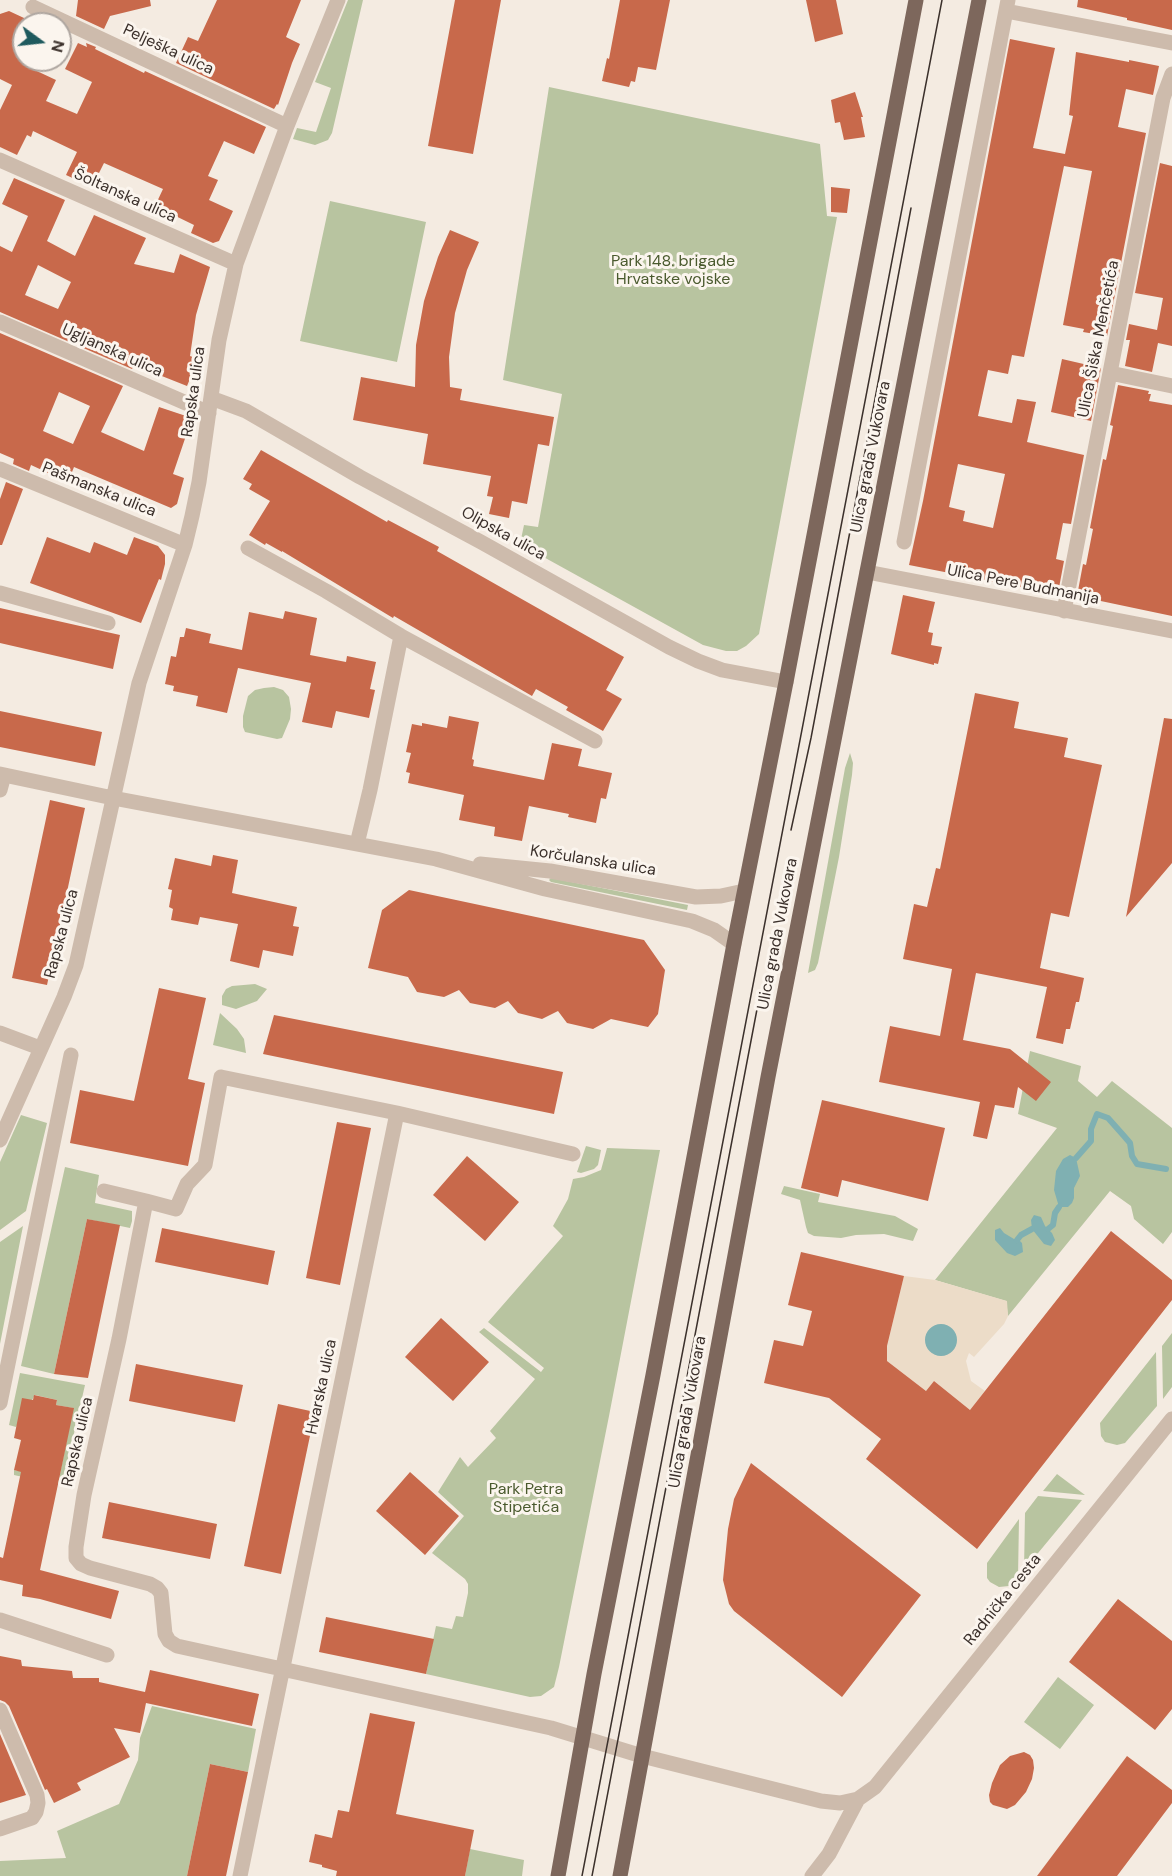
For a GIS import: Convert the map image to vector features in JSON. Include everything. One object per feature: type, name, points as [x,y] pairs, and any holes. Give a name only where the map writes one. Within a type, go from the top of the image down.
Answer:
[{"type":"main road","points":[[558,1876],[596,1666],[656,1364],[744,891],[916,0]]},
{"type":"main road","name":"Ulica grada Vukovara","points":[[620,1876],[768,1077],[979,0]]},
{"type":"street","name":"Rapska ulica","points":[[0,1140],[76,965],[139,683],[185,544],[199,482],[219,340],[236,264],[287,126],[338,0]]},
{"type":"street","points":[[904,542],[1007,5],[1172,43]]},
{"type":"street","name":"Pelješka ulica","points":[[33,7],[287,126]]},
{"type":"street","name":"Ulica Šiška Menčetića","points":[[1064,611],[1163,98],[1172,74]]},
{"type":"street","name":"Šoltanska ulica","points":[[0,160],[236,264]]},
{"type":"street","name":"Ugljanska ulica","points":[[0,321],[210,406]]},
{"type":"street","points":[[1110,373],[1172,386]]},
{"type":"street","name":"Olipska ulica","points":[[210,406],[246,411],[360,477],[698,661],[722,670],[786,682]]},
{"type":"street","name":"Pašmanska ulica","points":[[0,469],[185,544]]},
{"type":"street","points":[[248,548],[401,636],[596,741]]},
{"type":"street","name":"Ulica Pere Budmanija","points":[[867,572],[1172,631]]},
{"type":"street","points":[[0,593],[108,623]]},
{"type":"street","points":[[357,844],[401,636]]},
{"type":"street","points":[[1,780],[113,798]]},
{"type":"street","name":"Korčulanska ulica","points":[[113,798],[436,859],[545,889],[692,921],[714,930],[734,944]]},
{"type":"street","name":"Korčulanska ulica","points":[[436,859],[550,871],[696,897],[721,896],[744,891]]},
{"type":"street","points":[[0,1033],[40,1048]]},
{"type":"street","points":[[0,1403],[71,1055]]},
{"type":"street","points":[[104,1191],[176,1209],[187,1184],[205,1165],[221,1077],[397,1113],[573,1154]]},
{"type":"street","name":"Hvarska ulica","points":[[240,1876],[397,1113]]},
{"type":"street","name":"Rapska ulica","points":[[146,1202],[119,1339],[88,1476],[76,1558],[81,1564],[90,1568],[150,1584],[157,1588],[161,1593],[165,1634],[169,1641],[177,1646],[283,1669]]},
{"type":"street","name":"Radnička cesta","points":[[812,1876],[829,1854],[858,1799],[875,1787],[897,1762],[1172,1419]]},
{"type":"street","points":[[0,1620],[107,1655]]},
{"type":"street","points":[[283,1669],[551,1728],[642,1756],[821,1801],[840,1803],[858,1799]]},
{"type":"street","points":[[0,1710],[37,1795],[38,1803],[32,1818],[0,1829]]},
{"type":"green space","points":[[348,0],[363,0],[332,133],[328,140],[315,145],[293,139],[297,128],[316,132],[331,88],[315,82]]},
{"type":"green space","name":"Park 148. brigade Hrvatske vojske","points":[[549,87],[820,144],[827,216],[837,217],[759,634],[737,651],[726,651],[703,645],[520,544],[524,525],[538,527],[562,394],[503,380]]},
{"type":"green space","points":[[330,201],[426,222],[397,362],[300,341]]},
{"type":"green space","points":[[274,687],[283,690],[289,697],[291,709],[290,719],[282,738],[245,732],[243,716],[248,696],[255,690]]},
{"type":"green space","points":[[850,753],[853,763],[852,775],[839,857],[818,963],[815,970],[808,973],[845,768]]},
{"type":"green space","points":[[551,878],[688,905],[687,910],[551,882],[549,880]]},
{"type":"green space","points":[[255,984],[267,989],[257,1001],[236,1009],[222,1005],[222,996],[226,989],[232,986]]},
{"type":"green space","points":[[220,1013],[244,1039],[246,1053],[213,1045]]},
{"type":"green space","points":[[1030,1051],[1081,1066],[1078,1081],[1097,1097],[1112,1081],[1172,1128],[1172,1232],[1163,1244],[1134,1219],[1131,1206],[1110,1191],[1008,1316],[1006,1301],[935,1280],[1057,1128],[1018,1114]]},
{"type":"green space","points":[[21,1115],[47,1123],[26,1211],[0,1230],[0,1162]]},
{"type":"green space","points":[[586,1146],[601,1150],[598,1165],[594,1169],[577,1172]]},
{"type":"green space","name":"Park Petra Stipetića","points":[[607,1148],[660,1150],[554,1687],[541,1696],[530,1697],[426,1674],[436,1626],[452,1629],[456,1616],[463,1617],[468,1593],[468,1584],[465,1579],[432,1553],[464,1516],[438,1492],[460,1457],[468,1467],[496,1438],[490,1431],[535,1379],[479,1332],[484,1328],[541,1372],[544,1368],[488,1322],[563,1236],[553,1226],[568,1199],[573,1179],[601,1170]]},
{"type":"green space","points":[[65,1167],[99,1175],[95,1203],[132,1211],[132,1221],[130,1228],[87,1219],[54,1374],[21,1366]]},
{"type":"green space","points":[[784,1186],[820,1194],[818,1202],[895,1216],[918,1229],[913,1241],[884,1234],[841,1238],[814,1236],[808,1233],[800,1200],[781,1194]]},
{"type":"green space","points":[[23,1226],[0,1344],[0,1242]]},
{"type":"green space","points":[[1172,1333],[1172,1387],[1163,1399],[1162,1346]]},
{"type":"green space","points":[[1156,1352],[1157,1406],[1125,1443],[1117,1445],[1105,1442],[1101,1436],[1100,1423]]},
{"type":"green space","points":[[20,1373],[85,1385],[62,1486],[14,1475],[14,1470],[59,1479],[73,1408],[56,1405],[57,1400],[35,1395],[16,1427],[9,1425]]},
{"type":"green space","points":[[1057,1474],[1085,1495],[1043,1491]]},
{"type":"green space","points":[[1038,1496],[1082,1500],[1024,1570],[1025,1513]]},
{"type":"green space","points":[[1019,1519],[1018,1577],[1009,1586],[999,1587],[987,1578],[987,1563]]},
{"type":"green space","points":[[1058,1677],[1094,1705],[1060,1749],[1024,1722]]},
{"type":"green space","points":[[152,1706],[256,1729],[248,1772],[210,1764],[187,1876],[0,1876],[0,1861],[66,1858],[57,1831],[119,1804],[138,1760],[140,1738]]},
{"type":"green space","points":[[470,1849],[524,1860],[522,1876],[465,1876]]},
{"type":"shaded area","points":[[904,1276],[935,1280],[1007,1301],[1008,1316],[1004,1324],[974,1357],[969,1353],[966,1361],[971,1381],[985,1391],[970,1410],[934,1381],[926,1391],[887,1361],[887,1346]]},
{"type":"water","points":[[1070,1155],[1076,1158],[1080,1176],[1074,1188],[1072,1203],[1068,1207],[1059,1207],[1054,1190],[1056,1171],[1063,1159]]},
{"type":"water","points":[[1034,1215],[1041,1217],[1045,1226],[1052,1233],[1055,1240],[1051,1246],[1044,1244],[1032,1229],[1031,1220]]},
{"type":"water","points":[[1000,1228],[1004,1233],[1022,1243],[1023,1252],[1015,1256],[1007,1253],[995,1240],[995,1230]]},
{"type":"water","points":[[941,1324],[953,1328],[957,1340],[953,1352],[941,1356],[929,1352],[925,1340],[929,1328]]},
{"type":"building","points":[[78,0],[150,0],[151,6],[110,16],[104,29],[76,16]]},
{"type":"building","points":[[217,0],[301,0],[286,37],[300,44],[278,105],[274,109],[176,63],[188,37],[198,41]]},
{"type":"building","points":[[455,0],[501,0],[473,154],[428,146]]},
{"type":"building","points":[[620,0],[670,0],[656,70],[638,67],[635,82],[631,81],[629,87],[602,81],[607,58],[609,59]]},
{"type":"building","points":[[806,0],[836,0],[843,34],[815,42]]},
{"type":"building","points":[[1078,0],[1172,0],[1172,30],[1077,7]]},
{"type":"building","points":[[12,12],[12,72],[39,72],[56,80],[46,101],[77,114],[92,82],[71,72],[72,55],[78,43],[87,47],[86,43],[144,73],[145,71],[266,127],[254,154],[224,141],[208,176],[218,180],[209,200],[233,211],[219,241],[213,243],[191,233],[194,225],[155,206],[163,189],[104,163],[92,187],[66,175],[77,152],[33,131],[31,137],[27,135],[17,155],[0,147],[0,110],[12,85],[0,79],[0,14]]},
{"type":"building","points":[[1010,39],[1055,48],[1033,148],[1065,154],[1073,116],[1069,115],[1076,52],[1159,66],[1153,95],[1126,89],[1118,127],[1146,133],[1107,336],[1083,332],[1084,329],[1063,325],[1092,171],[1064,166],[1024,357],[1012,355],[1008,374],[988,370],[978,416],[1012,423],[1017,399],[1036,402],[1027,442],[1084,455],[1071,524],[1063,523],[1056,559],[1064,561],[1058,593],[909,565]],"holes":[[[958,464],[1005,474],[993,528],[963,521],[965,511],[949,507]]]},
{"type":"building","points":[[855,92],[863,117],[861,117],[865,137],[844,140],[840,122],[835,123],[831,100]]},
{"type":"building","points":[[1160,163],[1172,166],[1172,346],[1158,343],[1152,372],[1125,366],[1130,340],[1126,340],[1129,324],[1157,330],[1163,298],[1135,293]]},
{"type":"building","points":[[14,178],[65,200],[47,241],[75,256],[94,215],[146,238],[134,264],[174,273],[180,254],[210,267],[196,315],[190,356],[198,359],[187,386],[134,365],[132,369],[0,312],[0,246],[12,252],[28,216],[2,204]],"holes":[[[38,265],[71,282],[58,309],[25,295]]]},
{"type":"building","points":[[831,187],[850,189],[847,213],[831,212]]},
{"type":"building","points":[[450,230],[479,242],[467,270],[455,313],[449,357],[450,387],[462,389],[460,400],[554,417],[549,446],[538,444],[527,504],[512,501],[509,518],[489,514],[493,497],[487,496],[491,476],[423,464],[428,434],[353,420],[361,377],[415,387],[416,345],[424,301],[438,257]]},
{"type":"building","points":[[0,333],[123,386],[101,432],[144,451],[159,407],[192,418],[173,474],[184,478],[177,504],[171,508],[74,467],[68,482],[31,465],[29,471],[13,464],[14,459],[0,453]],"holes":[[[59,392],[90,406],[73,444],[43,431]]]},
{"type":"building","points":[[1062,359],[1101,368],[1091,421],[1051,412]]},
{"type":"building","points":[[1118,385],[1149,391],[1148,394],[1151,394],[1149,401],[1172,405],[1172,616],[1077,596],[1093,529],[1090,528],[1103,459],[1106,460],[1113,426],[1110,425]]},
{"type":"building","points":[[261,450],[387,522],[388,520],[439,547],[437,551],[624,657],[606,690],[622,699],[603,731],[566,710],[568,707],[536,689],[532,696],[394,616],[393,618],[282,551],[266,543],[265,545],[249,535],[270,501],[249,489],[252,484],[243,479]]},
{"type":"building","points":[[6,482],[23,489],[2,545],[0,545],[0,499]]},
{"type":"building","points":[[47,537],[90,553],[94,542],[127,555],[134,537],[158,546],[165,555],[165,564],[161,580],[159,579],[141,623],[30,583]]},
{"type":"building","points":[[903,595],[935,602],[928,632],[933,633],[931,645],[942,647],[938,664],[934,663],[934,665],[891,654]]},
{"type":"building","points":[[0,608],[120,635],[113,669],[0,643]]},
{"type":"building","points":[[285,611],[317,618],[310,655],[346,662],[347,656],[376,662],[370,689],[375,690],[369,718],[336,711],[332,728],[302,722],[311,683],[238,668],[227,713],[196,706],[198,696],[173,691],[174,686],[165,684],[171,656],[176,657],[180,637],[184,637],[186,628],[211,634],[209,643],[242,650],[249,612],[283,619]]},
{"type":"building","points":[[975,693],[1019,702],[1014,728],[1068,738],[1064,757],[1102,765],[1069,917],[1051,913],[1040,968],[1084,978],[1079,1002],[1076,1002],[1070,1029],[1066,1029],[1063,1044],[1036,1038],[1047,987],[976,973],[963,1040],[1010,1049],[1051,1082],[1036,1101],[1018,1087],[1014,1108],[995,1105],[987,1139],[973,1136],[980,1102],[879,1082],[890,1026],[940,1036],[952,969],[903,959],[914,904],[927,907],[936,868],[940,869]]},
{"type":"building","points":[[0,711],[102,732],[95,766],[0,747]]},
{"type":"building","points":[[449,716],[479,722],[472,759],[474,760],[473,766],[544,780],[552,743],[582,749],[578,766],[612,773],[606,799],[601,798],[596,823],[568,817],[569,814],[529,806],[522,841],[494,836],[495,827],[459,820],[464,795],[408,783],[410,773],[406,772],[411,753],[406,752],[412,724],[422,726],[422,723],[447,728]]},
{"type":"building","points":[[1164,718],[1172,719],[1172,863],[1126,917]]},
{"type":"building","points":[[50,800],[85,808],[47,985],[12,978]]},
{"type":"building","points":[[213,855],[238,860],[232,893],[297,907],[293,926],[299,927],[293,956],[263,950],[259,968],[230,961],[238,924],[200,917],[198,925],[171,920],[173,909],[169,907],[172,890],[168,889],[175,858],[211,866]]},
{"type":"building","points":[[409,890],[644,940],[665,970],[658,1014],[648,1027],[611,1019],[593,1029],[567,1023],[558,1011],[542,1019],[518,1013],[508,1001],[495,1008],[470,1003],[459,990],[444,997],[417,992],[408,977],[368,968],[382,910]]},
{"type":"building","points":[[159,988],[206,998],[188,1079],[205,1083],[188,1166],[70,1143],[80,1090],[134,1101]]},
{"type":"building","points":[[274,1015],[563,1072],[554,1114],[263,1054]]},
{"type":"building","points":[[822,1100],[945,1128],[928,1201],[842,1180],[838,1197],[801,1188]]},
{"type":"building","points":[[337,1122],[371,1128],[340,1285],[306,1278]]},
{"type":"building","points":[[467,1156],[519,1202],[485,1241],[433,1195]]},
{"type":"building","points":[[87,1219],[120,1225],[88,1378],[54,1374]]},
{"type":"building","points":[[162,1228],[275,1251],[268,1285],[155,1262]]},
{"type":"building","points":[[1111,1231],[1172,1280],[1172,1300],[977,1549],[866,1459],[881,1439],[829,1398],[764,1383],[774,1340],[803,1346],[812,1311],[788,1305],[801,1252],[904,1276],[887,1346],[887,1361],[926,1391],[934,1381],[970,1410]]},
{"type":"building","points":[[441,1318],[489,1362],[453,1401],[405,1357]]},
{"type":"building","points":[[136,1364],[243,1385],[235,1422],[129,1401]]},
{"type":"building","points":[[34,1395],[57,1400],[56,1405],[74,1408],[40,1570],[119,1591],[111,1619],[22,1596],[23,1585],[0,1580],[0,1557],[3,1558],[21,1472],[14,1470],[21,1440],[14,1438],[22,1398],[33,1400]]},
{"type":"building","points":[[278,1404],[315,1412],[281,1574],[244,1566]]},
{"type":"building","points":[[751,1463],[921,1595],[842,1697],[734,1611],[729,1604],[723,1580],[728,1529],[734,1499]]},
{"type":"building","points":[[410,1472],[459,1516],[425,1555],[376,1511]]},
{"type":"building","points":[[109,1502],[217,1524],[210,1559],[102,1538]]},
{"type":"building","points":[[1118,1599],[1172,1641],[1172,1709],[1155,1730],[1069,1662]]},
{"type":"building","points":[[326,1617],[434,1639],[426,1674],[319,1652]]},
{"type":"building","points":[[0,1656],[21,1660],[22,1666],[72,1671],[73,1678],[99,1678],[99,1682],[145,1692],[150,1670],[259,1694],[252,1726],[146,1703],[140,1733],[114,1728],[130,1757],[77,1783],[81,1790],[54,1803],[47,1789],[45,1790],[9,1706],[0,1700]]},
{"type":"building","points":[[370,1713],[415,1722],[396,1814],[474,1830],[465,1876],[336,1876],[337,1871],[309,1862],[315,1834],[332,1838],[338,1810],[349,1812]]},
{"type":"building","points":[[0,1734],[26,1795],[0,1803]]},
{"type":"building","points":[[1024,1752],[1030,1755],[1034,1768],[1026,1792],[1015,1805],[1007,1809],[993,1805],[989,1795],[1000,1765],[1010,1756]]},
{"type":"building","points":[[1127,1756],[1172,1790],[1172,1803],[1117,1876],[1037,1876]]},
{"type":"building","points":[[210,1764],[248,1772],[226,1876],[187,1876]]},
{"type":"waterway","points":[[1076,1158],[1091,1141],[1091,1129],[1097,1114],[1108,1118],[1130,1143],[1132,1156],[1137,1164],[1166,1169]]},
{"type":"waterway","points":[[1048,1229],[1053,1225],[1055,1213],[1059,1207]]},
{"type":"waterway","points":[[1017,1240],[1032,1229]]},
{"type":"tram line","points":[[582,1876],[942,0]]},
{"type":"tram line","points":[[791,830],[811,738],[911,208]]},
{"type":"tram line","points":[[592,1876],[758,1004]]}]
